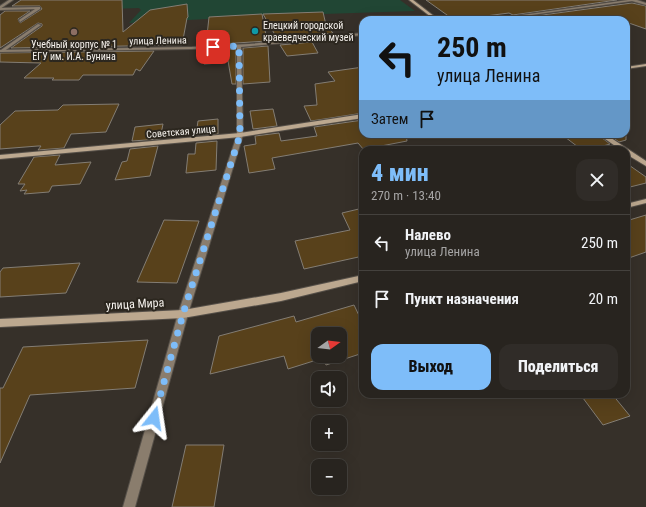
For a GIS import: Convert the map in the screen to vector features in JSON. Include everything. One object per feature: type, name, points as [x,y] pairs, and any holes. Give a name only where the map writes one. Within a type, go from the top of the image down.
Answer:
[{"type":"street","points":[[0,8],[11,0]]},
{"type":"street","points":[[411,0],[432,16]]},
{"type":"street","points":[[517,16],[633,0],[646,4]]},
{"type":"street","points":[[0,8],[39,8],[20,21]]},
{"type":"street","points":[[1,51],[39,24]]},
{"type":"street","name":"улица Ленина","points":[[1,51],[239,46],[359,34]]},
{"type":"street","points":[[130,507],[183,314],[240,135],[239,46]]},
{"type":"street","points":[[630,67],[646,65]]},
{"type":"street","name":"Советская улица","points":[[0,157],[240,135],[359,117]]},
{"type":"street","points":[[608,138],[620,146]]},
{"type":"street","points":[[630,153],[646,164]]},
{"type":"street","points":[[630,205],[646,201]]},
{"type":"street","name":"улица Мира","points":[[0,323],[183,314],[281,297],[359,279]]},
{"type":"green space","points":[[39,0],[400,0],[415,11],[323,14],[323,12],[208,17],[208,19],[129,23],[141,10],[139,8],[53,11]]},
{"type":"building","points":[[21,0],[122,0],[123,32],[150,10],[187,4],[188,17],[182,45],[11,48],[42,26],[42,24],[38,23],[0,48],[0,15],[5,11],[30,11],[18,19],[20,23],[42,9],[40,6],[12,6]]},
{"type":"building","points":[[426,0],[617,0],[513,15],[509,13],[485,16],[448,16]]},
{"type":"building","points":[[632,3],[646,6],[646,29],[630,23],[630,16],[535,16]]},
{"type":"building","points":[[323,12],[326,25],[333,33],[278,40],[263,14]]},
{"type":"building","points":[[262,14],[267,41],[206,45],[209,17]]},
{"type":"building","points":[[312,42],[318,53],[287,56],[280,45]]},
{"type":"building","points":[[268,46],[270,82],[243,84],[243,48]]},
{"type":"building","points":[[236,49],[236,84],[232,84],[227,55],[220,56],[220,63],[204,64],[205,50]]},
{"type":"building","points":[[154,51],[140,71],[136,69],[133,75],[83,75],[79,80],[24,78],[41,63],[0,62],[0,53]]},
{"type":"building","points":[[359,68],[359,114],[311,121],[304,106],[317,105],[315,84],[335,81],[328,72]]},
{"type":"building","points":[[119,104],[106,132],[71,134],[64,148],[38,150],[41,146],[38,146],[0,149],[0,125],[15,111],[58,110],[63,105]]},
{"type":"building","points":[[273,109],[277,126],[253,129],[250,111]]},
{"type":"building","points":[[218,119],[218,134],[196,135],[198,121]]},
{"type":"building","points":[[359,121],[359,138],[407,138],[407,141],[381,146],[361,146],[358,143],[272,158],[275,169],[249,173],[244,146],[256,144],[255,136],[279,133],[281,141],[317,136],[314,127]]},
{"type":"building","points":[[163,124],[160,139],[132,141],[135,127]]},
{"type":"building","points":[[566,138],[602,138],[610,144],[603,146],[577,146]]},
{"type":"building","points":[[614,138],[626,138],[626,140],[619,142]]},
{"type":"building","points":[[217,141],[216,170],[186,173],[188,154],[195,154],[196,143]]},
{"type":"building","points":[[158,146],[150,176],[115,180],[122,162],[127,161],[130,149]]},
{"type":"building","points":[[60,155],[55,165],[91,162],[80,184],[52,186],[49,192],[24,194],[27,190],[20,191],[25,184],[18,184],[34,157]]},
{"type":"building","points":[[630,166],[646,177],[646,183],[630,187]]},
{"type":"building","points":[[359,209],[359,257],[304,269],[295,241],[350,230],[342,213]]},
{"type":"building","points":[[646,215],[646,252],[630,258],[630,220]]},
{"type":"building","points":[[164,220],[199,221],[177,283],[137,282]]},
{"type":"building","points":[[80,263],[66,293],[0,297],[0,272],[3,268]]},
{"type":"building","points":[[354,305],[359,316],[359,354],[347,358],[347,327],[311,327],[311,362],[288,369],[284,356],[210,374],[219,336],[294,316],[296,322]]},
{"type":"building","points":[[148,340],[135,388],[30,395],[0,463],[0,388],[3,388],[23,347]]},
{"type":"building","points":[[583,398],[615,398],[630,416],[603,425]]},
{"type":"building","points":[[186,445],[224,445],[214,507],[172,507]]},
{"type":"place","name":"Елецкий городской краеведческий музей","points":[[255,31]]},
{"type":"place","name":"Учебный корпус № 1 ЕГУ им. И.А. Бунина","points":[[74,32]]},
{"type":"route","points":[[154,418],[183,314],[240,135],[239,46],[213,47]]}]
